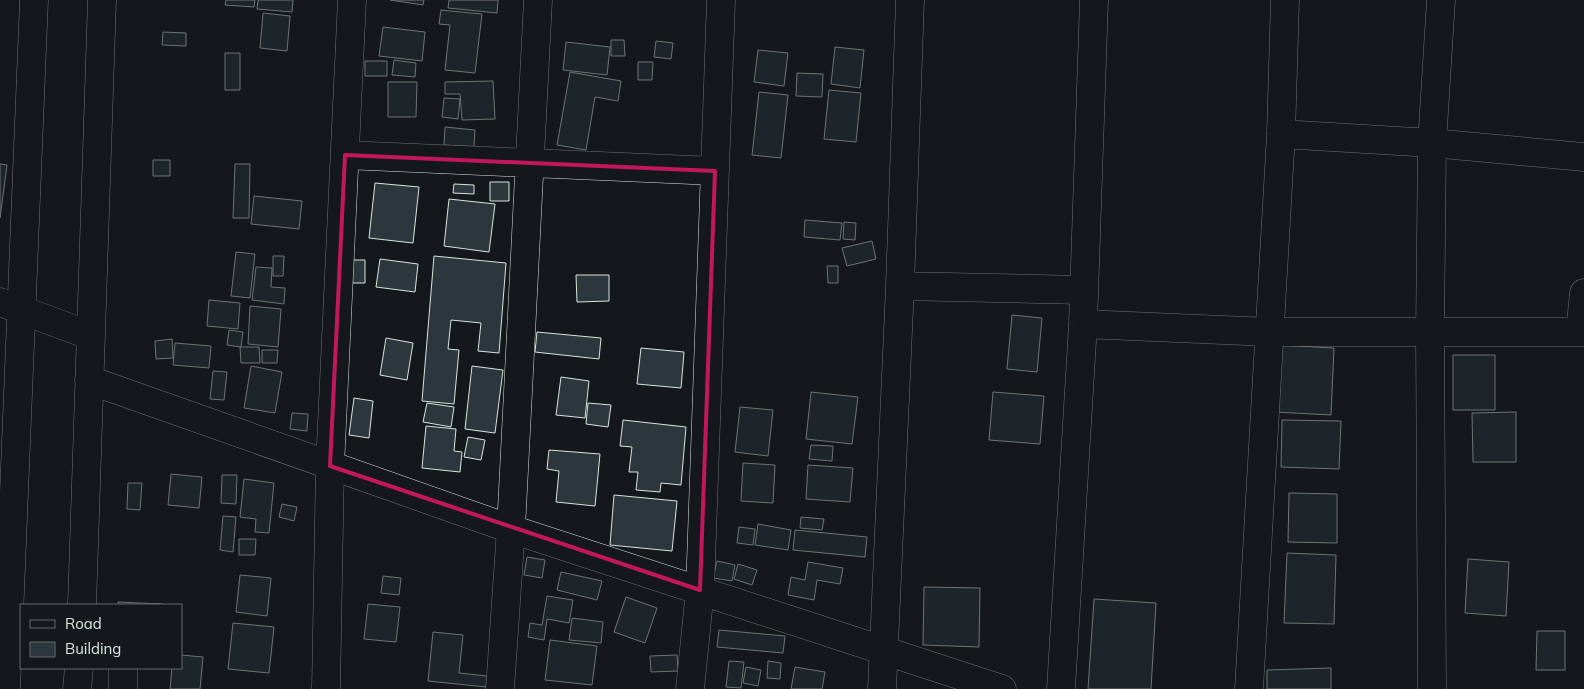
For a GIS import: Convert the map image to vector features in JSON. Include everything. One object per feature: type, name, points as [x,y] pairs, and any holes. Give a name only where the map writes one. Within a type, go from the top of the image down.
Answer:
[{"type":"street","points":[[6,689],[11,306],[34,0]]},
{"type":"street","points":[[82,604],[102,0]]},
{"type":"street","points":[[326,689],[330,466],[352,0]]},
{"type":"street","points":[[500,689],[512,529],[538,0]]},
{"type":"street","points":[[690,689],[700,590],[721,0]]},
{"type":"street","points":[[882,689],[900,286],[910,0]]},
{"type":"street","points":[[1061,689],[1083,324],[1094,0]]},
{"type":"street","points":[[1249,689],[1281,134],[1285,0]]},
{"type":"street","points":[[1432,689],[1430,333],[1432,143],[1441,0]]},
{"type":"street","points":[[1281,134],[1432,143],[1584,157]]},
{"type":"street","points":[[345,154],[715,171]]},
{"type":"street","points":[[900,286],[1084,290]]},
{"type":"street","points":[[1083,324],[1270,332],[1582,332],[1584,293]]},
{"type":"street","points":[[11,306],[90,336]]},
{"type":"street","points":[[89,380],[512,529],[1002,689]]},
{"type":"street","points":[[77,689],[78,669]]},
{"type":"street","points":[[123,669],[123,689]]},
{"type":"highlighted area","points":[[345,155],[715,171],[700,590],[330,466]]},
{"type":"building","points":[[226,0],[255,0],[254,7],[225,5]]},
{"type":"building","points":[[258,0],[293,0],[292,12],[257,9]]},
{"type":"building","points":[[390,0],[424,0],[423,5]]},
{"type":"building","points":[[449,0],[498,0],[497,13],[448,8]]},
{"type":"building","points":[[441,10],[482,14],[475,73],[445,70],[450,25],[439,24]]},
{"type":"building","points":[[263,13],[290,16],[287,51],[260,48]]},
{"type":"building","points":[[383,27],[425,32],[422,61],[379,56]]},
{"type":"building","points":[[163,32],[186,33],[186,46],[162,45]]},
{"type":"building","points":[[611,40],[624,40],[625,56],[611,56]]},
{"type":"building","points":[[656,41],[673,43],[671,59],[654,57]]},
{"type":"building","points":[[566,42],[610,47],[607,75],[563,70]]},
{"type":"building","points":[[835,47],[864,50],[860,88],[831,84]]},
{"type":"building","points":[[758,50],[788,53],[784,86],[754,82]]},
{"type":"building","points":[[225,53],[240,53],[240,90],[225,90]]},
{"type":"building","points":[[394,60],[416,63],[415,77],[392,75]]},
{"type":"building","points":[[365,61],[387,61],[387,76],[365,76]]},
{"type":"building","points":[[638,62],[653,62],[652,80],[638,80]]},
{"type":"building","points":[[570,72],[621,81],[618,101],[595,97],[586,150],[557,145]]},
{"type":"building","points":[[797,73],[823,74],[822,97],[796,96]]},
{"type":"building","points":[[493,81],[495,119],[462,120],[460,94],[445,94],[445,82]]},
{"type":"building","points":[[388,82],[417,82],[416,117],[388,117]]},
{"type":"building","points":[[829,90],[861,93],[856,142],[824,139]]},
{"type":"building","points":[[759,92],[788,95],[781,158],[752,155]]},
{"type":"building","points":[[444,98],[460,99],[458,119],[442,117]]},
{"type":"building","points":[[445,127],[475,130],[474,147],[444,145]]},
{"type":"building","points":[[153,160],[170,160],[170,176],[153,176]]},
{"type":"building","points":[[0,164],[7,165],[0,218]]},
{"type":"building","points":[[235,164],[250,164],[249,218],[233,218]]},
{"type":"building","points":[[490,182],[509,182],[509,201],[490,201]]},
{"type":"building","points":[[375,183],[419,187],[413,243],[369,238]]},
{"type":"building","points":[[454,184],[474,185],[474,194],[453,193]]},
{"type":"building","points":[[254,196],[302,201],[299,229],[251,224]]},
{"type":"building","points":[[449,199],[495,204],[489,252],[444,246]]},
{"type":"building","points":[[805,220],[842,223],[840,240],[804,237]]},
{"type":"building","points":[[844,222],[856,223],[855,240],[843,239]]},
{"type":"building","points":[[872,241],[876,259],[847,266],[842,248]]},
{"type":"building","points":[[236,252],[255,254],[250,298],[231,296]]},
{"type":"building","points":[[273,256],[284,256],[283,276],[273,276]]},
{"type":"building","points":[[434,256],[506,263],[499,353],[478,351],[481,323],[451,320],[448,349],[459,350],[454,404],[422,401]]},
{"type":"building","points":[[380,259],[418,264],[415,292],[376,287]]},
{"type":"building","points":[[347,260],[365,260],[365,283],[347,283]]},
{"type":"building","points":[[827,266],[838,266],[838,283],[828,283]]},
{"type":"building","points":[[256,267],[272,268],[271,287],[285,288],[284,304],[252,300]]},
{"type":"building","points":[[576,275],[609,275],[609,301],[577,302]]},
{"type":"building","points":[[209,300],[240,303],[238,329],[207,326]]},
{"type":"building","points":[[250,306],[281,309],[278,347],[248,344]]},
{"type":"building","points":[[1012,315],[1042,318],[1037,372],[1007,369]]},
{"type":"building","points":[[229,330],[243,332],[241,347],[227,345]]},
{"type":"building","points":[[537,332],[601,338],[599,359],[535,352]]},
{"type":"building","points":[[386,338],[413,343],[407,380],[380,375]]},
{"type":"building","points":[[172,339],[173,358],[156,359],[155,341]]},
{"type":"building","points":[[175,343],[211,346],[209,368],[173,365]]},
{"type":"building","points":[[1279,345],[1334,348],[1331,415],[1275,412]]},
{"type":"building","points":[[240,347],[259,347],[260,363],[241,363]]},
{"type":"building","points":[[641,348],[684,352],[681,388],[637,384]]},
{"type":"building","points":[[262,350],[278,350],[277,363],[262,363]]},
{"type":"building","points":[[1453,355],[1495,355],[1495,410],[1453,410]]},
{"type":"building","points":[[251,366],[282,372],[275,413],[244,408]]},
{"type":"building","points":[[472,366],[503,370],[495,433],[465,429]]},
{"type":"building","points":[[213,371],[227,372],[224,400],[210,399]]},
{"type":"building","points":[[561,377],[589,381],[585,418],[556,415]]},
{"type":"building","points":[[811,392],[858,397],[852,444],[806,439]]},
{"type":"building","points":[[993,392],[1044,396],[1040,444],[989,440]]},
{"type":"building","points":[[354,398],[373,401],[369,438],[349,435]]},
{"type":"building","points":[[427,403],[454,407],[451,427],[423,422]]},
{"type":"building","points":[[588,403],[611,405],[608,427],[586,424]]},
{"type":"building","points":[[740,407],[773,410],[768,456],[735,452]]},
{"type":"building","points":[[1516,412],[1516,462],[1473,462],[1472,413]]},
{"type":"building","points":[[292,413],[308,414],[307,431],[290,429]]},
{"type":"building","points":[[623,420],[686,427],[681,485],[661,483],[660,492],[636,490],[638,472],[629,472],[632,447],[620,446]]},
{"type":"building","points":[[1282,420],[1341,421],[1339,469],[1281,467]]},
{"type":"building","points":[[426,426],[456,429],[454,451],[462,452],[460,472],[422,468]]},
{"type":"building","points":[[468,437],[485,440],[481,460],[464,457]]},
{"type":"building","points":[[811,445],[833,446],[832,461],[809,459]]},
{"type":"building","points":[[549,450],[600,454],[595,506],[556,502],[559,471],[547,469]]},
{"type":"building","points":[[743,463],[775,465],[773,503],[741,501]]},
{"type":"building","points":[[808,465],[853,468],[850,502],[806,499]]},
{"type":"building","points":[[171,474],[202,477],[199,508],[168,505]]},
{"type":"building","points":[[222,475],[237,475],[236,504],[221,503]]},
{"type":"building","points":[[244,479],[274,483],[269,533],[255,532],[256,519],[240,517]]},
{"type":"building","points":[[128,483],[142,483],[140,510],[127,509]]},
{"type":"building","points":[[1289,493],[1337,494],[1337,543],[1288,542]]},
{"type":"building","points":[[614,495],[677,501],[672,551],[610,545]]},
{"type":"building","points":[[282,504],[297,507],[294,521],[279,517]]},
{"type":"building","points":[[223,516],[236,517],[233,552],[220,550]]},
{"type":"building","points":[[801,517],[824,519],[822,530],[800,528]]},
{"type":"building","points":[[758,524],[791,530],[788,550],[755,545]]},
{"type":"building","points":[[739,527],[755,529],[753,545],[737,543]]},
{"type":"building","points":[[795,530],[867,537],[865,557],[793,550]]},
{"type":"building","points":[[239,539],[256,539],[255,555],[239,555]]},
{"type":"building","points":[[1287,553],[1336,555],[1334,624],[1284,623]]},
{"type":"building","points":[[527,557],[545,560],[542,578],[524,575]]},
{"type":"building","points":[[1468,559],[1509,562],[1506,616],[1465,613]]},
{"type":"building","points":[[717,561],[735,565],[732,581],[713,578]]},
{"type":"building","points":[[808,562],[843,568],[840,584],[817,580],[814,600],[788,595],[791,577],[805,580]]},
{"type":"building","points":[[738,564],[757,570],[752,585],[734,579]]},
{"type":"building","points":[[561,572],[602,581],[597,600],[557,590]]},
{"type":"building","points":[[240,575],[271,578],[267,616],[236,612]]},
{"type":"building","points":[[383,576],[401,578],[399,595],[381,593]]},
{"type":"building","points":[[924,587],[980,588],[979,647],[923,645]]},
{"type":"building","points":[[547,596],[573,600],[569,623],[547,619],[544,640],[528,637],[530,623],[542,625]]},
{"type":"building","points":[[626,597],[657,608],[645,643],[614,632]]},
{"type":"building","points":[[1094,599],[1156,603],[1151,689],[1088,689]]},
{"type":"building","points":[[118,602],[162,604],[118,604]]},
{"type":"building","points":[[368,604],[400,607],[396,642],[364,639]]},
{"type":"building","points":[[572,618],[603,622],[601,643],[569,640]]},
{"type":"building","points":[[233,623],[274,627],[269,673],[228,669]]},
{"type":"building","points":[[719,630],[785,636],[783,653],[717,647]]},
{"type":"building","points":[[1537,631],[1565,631],[1565,670],[1536,670]]},
{"type":"building","points":[[433,632],[463,635],[459,673],[487,676],[486,687],[428,681]]},
{"type":"building","points":[[550,640],[597,646],[592,685],[545,680]]},
{"type":"building","points":[[182,655],[203,657],[200,689],[170,689],[172,669],[182,669]]},
{"type":"building","points":[[677,655],[678,671],[651,672],[650,656]]},
{"type":"building","points":[[729,661],[744,662],[741,688],[726,687]]},
{"type":"building","points":[[768,661],[781,663],[780,679],[767,678]]},
{"type":"building","points":[[746,667],[761,670],[758,686],[743,683]]},
{"type":"building","points":[[795,667],[825,672],[822,689],[791,689]]},
{"type":"building","points":[[1331,668],[1331,689],[1267,689],[1267,670]]}]
